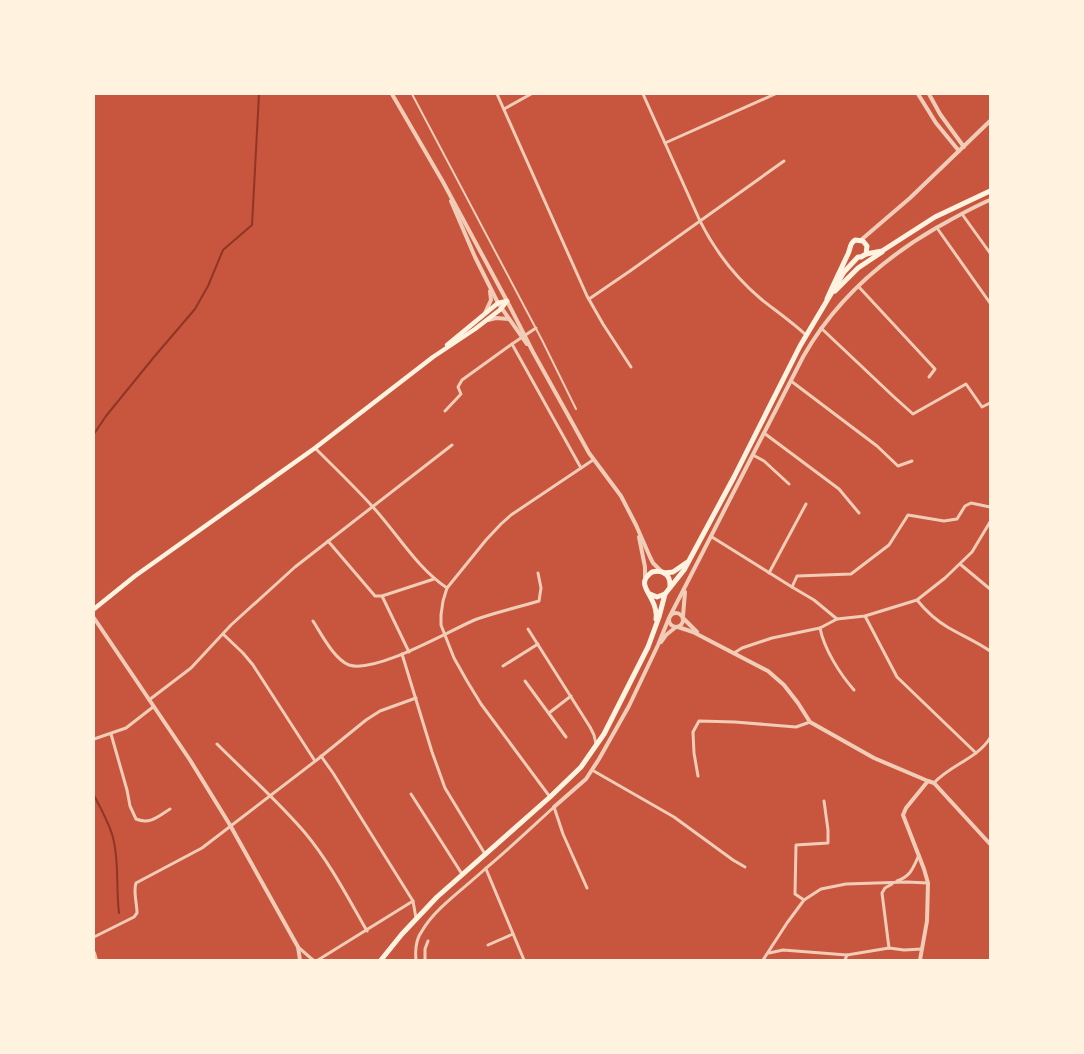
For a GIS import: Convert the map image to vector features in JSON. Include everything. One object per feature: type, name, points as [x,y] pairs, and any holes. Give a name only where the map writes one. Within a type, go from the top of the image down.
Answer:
[{"type":"highway","points":[[827,299],[858,268],[892,244],[935,217],[990,191]]},
{"type":"highway","points":[[827,299],[850,251],[851,243],[855,240],[861,240],[866,249]]},
{"type":"highway","points":[[866,249],[879,250],[892,244]]},
{"type":"highway","points":[[381,960],[416,918],[437,897],[550,796],[581,766],[596,746],[612,719],[648,647],[665,594],[684,570],[734,477],[792,362],[827,299],[844,272],[858,257],[861,257],[866,249]]},
{"type":"highway","points":[[850,251],[854,256],[858,257]]},
{"type":"highway","points":[[655,630],[655,607],[646,588],[646,578],[652,572],[673,572],[678,570],[688,561]]},
{"type":"highway","points":[[662,572],[670,579],[670,587]]},
{"type":"highway","points":[[650,594],[657,597],[665,594]]},
{"type":"main road","points":[[94,609],[142,571],[314,448],[433,357],[498,303],[507,301]]},
{"type":"main road","points":[[433,357],[486,321],[501,309],[507,301]]},
{"type":"street","points":[[392,94],[443,182],[524,336],[593,460],[621,496],[653,563],[662,572]]},
{"type":"street","points":[[498,94],[589,299],[630,367]]},
{"type":"street","points":[[504,108],[531,94]]},
{"type":"street","points":[[643,94],[700,221],[720,255],[759,297],[807,336]]},
{"type":"street","points":[[665,143],[775,94]]},
{"type":"street","points":[[918,94],[936,123],[959,151]]},
{"type":"street","points":[[929,94],[940,114],[964,147]]},
{"type":"street","points":[[861,240],[910,198],[990,121]]},
{"type":"street","points":[[589,299],[784,160]]},
{"type":"street","points":[[443,182],[475,257],[501,309],[524,336]]},
{"type":"street","points":[[416,960],[416,947],[420,933],[425,925],[456,894],[578,787],[592,770],[619,725],[670,617],[808,348],[821,328],[837,307],[858,286],[892,257],[937,228],[990,200]]},
{"type":"street","points":[[962,214],[990,253]]},
{"type":"street","points":[[937,228],[990,302]]},
{"type":"street","points":[[866,249],[868,235],[873,230]]},
{"type":"street","points":[[484,314],[491,300],[489,286]]},
{"type":"street","points":[[858,286],[935,369],[929,377]]},
{"type":"street","points":[[486,321],[496,318],[509,319]]},
{"type":"street","points":[[445,412],[461,394],[458,387],[462,380],[536,328]]},
{"type":"street","points":[[821,328],[913,414],[966,384],[982,407],[990,403]]},
{"type":"street","points":[[512,344],[581,468]]},
{"type":"street","points":[[791,381],[871,441],[898,466],[912,461]]},
{"type":"street","points":[[764,433],[839,489],[859,513]]},
{"type":"street","points":[[149,700],[191,668],[231,625],[296,567],[452,445]]},
{"type":"street","points":[[314,448],[373,507],[434,579],[447,588]]},
{"type":"street","points":[[753,455],[764,461],[789,484]]},
{"type":"street","points":[[550,796],[466,681],[444,636],[441,626],[441,614],[447,588],[501,524],[511,515],[593,460]]},
{"type":"street","points":[[792,587],[798,576],[851,574],[889,545],[908,515],[944,521],[956,519],[965,506],[971,503],[990,507]]},
{"type":"street","points":[[769,573],[806,504]]},
{"type":"street","points":[[734,653],[742,648],[772,638],[820,628],[837,619],[865,616],[917,600],[945,578],[972,552],[990,522]]},
{"type":"street","points":[[636,525],[645,567],[645,582]]},
{"type":"street","points":[[712,537],[814,600],[837,619]]},
{"type":"street","points":[[328,541],[375,596],[382,596],[434,579]]},
{"type":"street","points":[[960,564],[990,589]]},
{"type":"street","points":[[313,621],[333,652],[349,665],[359,666],[376,663],[408,652],[477,619],[540,601],[541,588],[538,573]]},
{"type":"street","points":[[658,645],[666,635],[682,624],[683,601],[687,585]]},
{"type":"street","points":[[382,596],[408,652]]},
{"type":"street","points":[[917,600],[923,608],[948,627],[990,651]]},
{"type":"street","points":[[670,617],[676,612],[680,614],[694,630],[711,642]]},
{"type":"street","points":[[865,616],[897,677],[976,753]]},
{"type":"street","points":[[670,617],[671,625],[693,632],[768,671],[784,685],[810,722],[874,758],[934,783],[990,844]]},
{"type":"street","points":[[94,618],[190,760],[230,825],[298,947],[313,960]]},
{"type":"street","points":[[820,628],[830,653],[845,680],[854,690]]},
{"type":"street","points":[[528,629],[590,727],[596,746]]},
{"type":"street","points":[[223,634],[253,665],[315,761]]},
{"type":"street","points":[[503,666],[538,644]]},
{"type":"street","points":[[402,654],[445,788],[485,854]]},
{"type":"street","points":[[526,681],[566,737]]},
{"type":"street","points":[[549,713],[571,696]]},
{"type":"street","points":[[94,937],[134,917],[137,913],[134,888],[136,883],[202,848],[366,720],[380,712],[416,698]]},
{"type":"street","points":[[94,739],[126,728],[154,707]]},
{"type":"street","points":[[698,776],[693,732],[698,721],[735,722],[796,728],[810,722]]},
{"type":"street","points":[[111,734],[130,806],[136,819],[142,822],[150,821],[170,809]]},
{"type":"street","points":[[934,783],[942,775],[976,753],[989,742],[990,738]]},
{"type":"street","points":[[217,744],[270,795],[306,834],[336,876],[367,931]]},
{"type":"street","points":[[321,756],[413,901],[416,918]]},
{"type":"street","points":[[592,770],[674,817],[745,867]]},
{"type":"street","points":[[920,960],[927,921],[928,883],[903,815],[906,808],[928,781]]},
{"type":"street","points":[[411,794],[462,874]]},
{"type":"street","points":[[804,900],[796,894],[796,844],[828,843],[824,801]]},
{"type":"street","points":[[554,807],[563,834],[587,888]]},
{"type":"street","points":[[889,948],[882,893],[885,888],[894,882],[906,877],[913,869],[919,855]]},
{"type":"street","points":[[486,869],[524,960]]},
{"type":"street","points":[[763,960],[804,900],[821,889],[846,884],[928,883]]},
{"type":"street","points":[[318,960],[413,901]]},
{"type":"street","points":[[488,945],[514,934]]},
{"type":"street","points":[[425,960],[425,949],[428,941]]},
{"type":"street","points":[[298,947],[300,960]]},
{"type":"street","points":[[768,954],[783,950],[847,955],[889,948],[904,950],[922,949]]},
{"type":"street","points":[[94,953],[96,960]]},
{"type":"street","points":[[845,960],[847,955]]},
{"type":"lane","points":[[412,94],[536,328],[576,409]]},
{"type":"waterway","points":[[94,434],[106,416],[195,309],[208,286],[223,250],[252,225],[259,94]]},
{"type":"waterway","points":[[94,795],[113,836],[119,913]]}]
